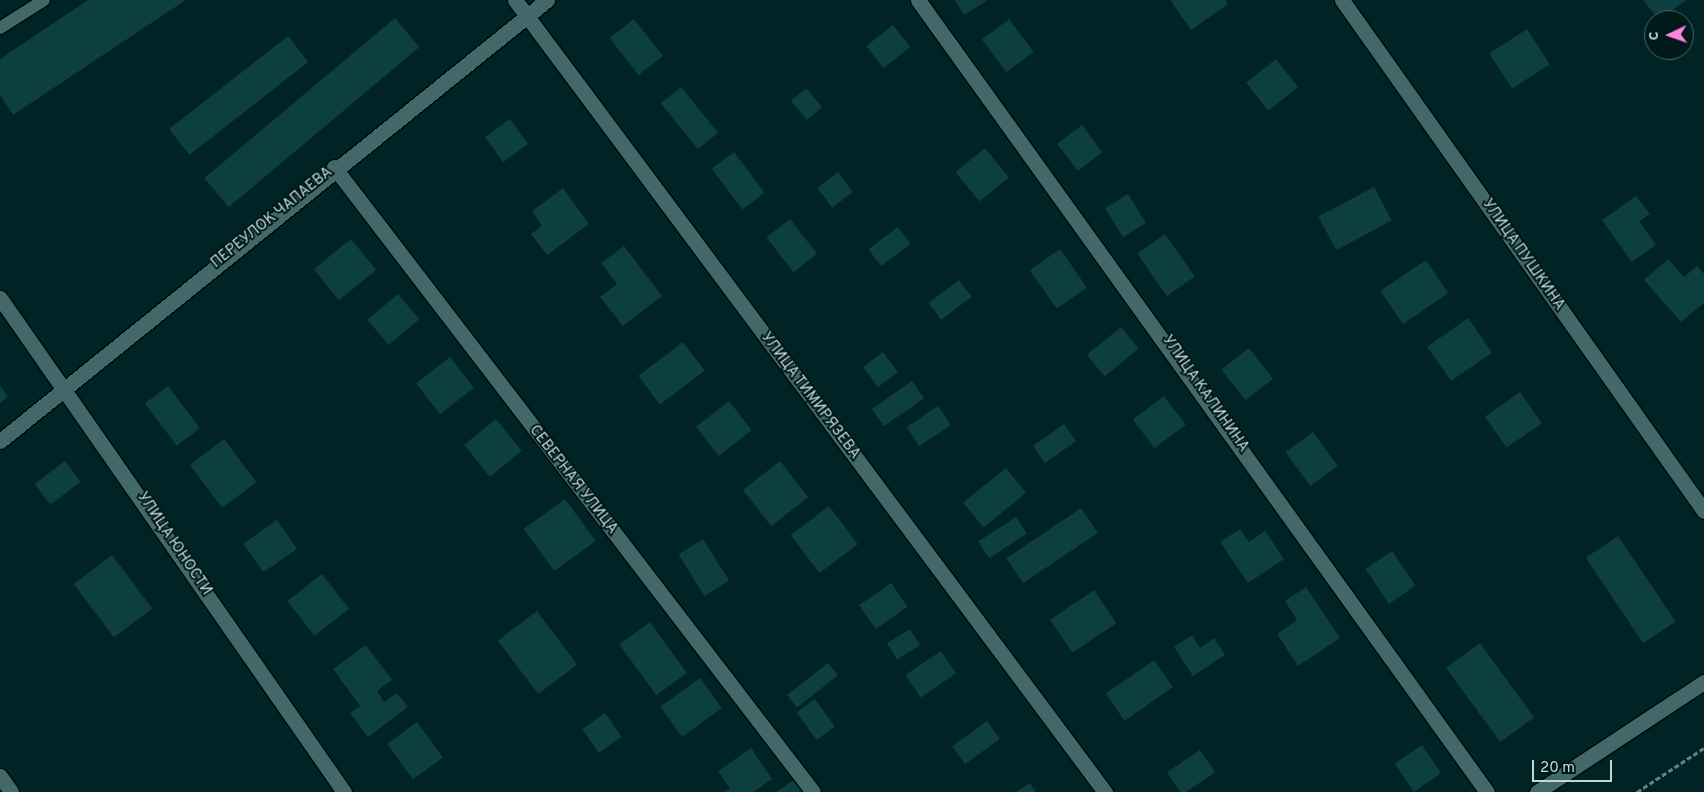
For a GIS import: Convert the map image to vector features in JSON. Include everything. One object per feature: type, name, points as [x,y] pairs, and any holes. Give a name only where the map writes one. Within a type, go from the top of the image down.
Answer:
[{"type":"street","name":"УЛИЦА ТИМИРЯЗЕВА","points":[[515,0],[1105,792]]},
{"type":"street","name":"ПЕРЕУЛОК ЧАПАЕВА","points":[[0,442],[334,167],[547,0]]},
{"type":"street","name":"УЛИЦА КАЛИНИНА","points":[[918,0],[1487,792]]},
{"type":"street","name":"УЛИЦА ПУШКИНА","points":[[1342,0],[1704,511]]},
{"type":"street","name":"СЕВЕРНАЯ УЛИЦА","points":[[334,167],[813,792]]},
{"type":"street","name":"УЛИЦА ЮНОСТИ","points":[[0,298],[66,387],[344,792]]},
{"type":"street","points":[[1537,792],[1704,682]]},
{"type":"street","points":[[0,776],[11,792]]},
{"type":"lane","points":[[0,28],[44,0]]},
{"type":"path","points":[[1637,792],[1704,748]]},
{"type":"building","points":[[88,0],[186,0],[13,115],[0,95],[0,59]]},
{"type":"building","points":[[955,0],[988,0],[964,15]]},
{"type":"building","points":[[1170,0],[1225,0],[1228,4],[1191,30]]},
{"type":"building","points":[[1643,0],[1686,0],[1672,10],[1651,10]]},
{"type":"building","points":[[395,18],[419,47],[229,207],[204,178]]},
{"type":"building","points":[[634,19],[663,56],[639,75],[610,38]]},
{"type":"building","points":[[1009,19],[1034,52],[1007,72],[982,39]]},
{"type":"building","points":[[893,25],[910,47],[883,68],[866,46]]},
{"type":"building","points":[[1527,29],[1550,64],[1512,89],[1489,54]]},
{"type":"building","points":[[288,36],[308,62],[189,155],[169,129]]},
{"type":"building","points":[[1276,59],[1298,87],[1268,111],[1246,82]]},
{"type":"building","points":[[681,87],[718,133],[698,149],[661,103]]},
{"type":"building","points":[[806,88],[822,107],[807,120],[791,101]]},
{"type":"building","points":[[510,119],[528,144],[503,162],[485,137]]},
{"type":"building","points":[[1082,125],[1102,152],[1078,171],[1057,144]]},
{"type":"building","points":[[985,148],[1009,178],[979,201],[955,172]]},
{"type":"building","points":[[734,152],[765,193],[742,210],[712,169]]},
{"type":"building","points":[[838,172],[853,192],[832,208],[817,188]]},
{"type":"building","points":[[1374,187],[1392,221],[1336,250],[1318,217]]},
{"type":"building","points":[[563,188],[589,224],[547,255],[531,234],[542,226],[532,211]]},
{"type":"building","points":[[1128,194],[1146,223],[1123,237],[1105,208]]},
{"type":"building","points":[[1636,196],[1650,214],[1639,221],[1656,245],[1632,262],[1602,220]]},
{"type":"building","points":[[790,219],[817,254],[793,272],[766,237]]},
{"type":"building","points":[[898,227],[911,244],[881,266],[868,249]]},
{"type":"building","points":[[1165,234],[1195,277],[1167,296],[1137,254]]},
{"type":"building","points":[[351,239],[376,270],[339,300],[314,269]]},
{"type":"building","points":[[624,246],[662,296],[623,326],[600,297],[617,284],[601,263]]},
{"type":"building","points":[[1060,249],[1087,288],[1057,309],[1030,270]]},
{"type":"building","points":[[1668,259],[1684,277],[1697,266],[1704,274],[1704,303],[1681,322],[1644,280]]},
{"type":"building","points":[[1426,260],[1448,293],[1403,324],[1380,291]]},
{"type":"building","points":[[959,280],[972,297],[941,320],[929,303]]},
{"type":"building","points":[[398,294],[419,319],[389,345],[367,320]]},
{"type":"building","points":[[1468,318],[1492,352],[1451,381],[1427,347]]},
{"type":"building","points":[[1121,327],[1139,349],[1104,376],[1087,355]]},
{"type":"building","points":[[683,342],[705,371],[660,404],[638,376]]},
{"type":"building","points":[[1249,348],[1273,379],[1245,400],[1221,370]]},
{"type":"building","points":[[883,352],[898,372],[878,387],[863,367]]},
{"type":"building","points":[[450,357],[474,388],[440,414],[416,383]]},
{"type":"building","points":[[912,381],[924,398],[884,426],[872,409]]},
{"type":"building","points":[[0,385],[8,397],[0,403]]},
{"type":"building","points":[[168,386],[200,428],[177,446],[145,403]]},
{"type":"building","points":[[1520,392],[1542,423],[1507,448],[1485,417]]},
{"type":"building","points":[[1164,396],[1186,425],[1155,448],[1133,419]]},
{"type":"building","points":[[729,401],[752,430],[719,456],[696,427]]},
{"type":"building","points":[[938,406],[951,425],[919,446],[906,427]]},
{"type":"building","points":[[496,419],[522,451],[490,477],[464,445]]},
{"type":"building","points":[[1064,424],[1076,441],[1045,463],[1033,446]]},
{"type":"building","points":[[1313,432],[1338,466],[1310,486],[1285,452]]},
{"type":"building","points":[[224,439],[256,482],[222,508],[190,465]]},
{"type":"building","points":[[65,461],[81,482],[50,505],[35,484]]},
{"type":"building","points":[[780,461],[808,497],[771,526],[743,490]]},
{"type":"building","points":[[1006,468],[1026,493],[983,527],[963,503]]},
{"type":"building","points":[[565,499],[596,541],[554,571],[524,529]]},
{"type":"building","points":[[829,506],[858,544],[820,573],[791,535]]},
{"type":"building","points":[[1081,508],[1098,533],[1023,583],[1006,558]]},
{"type":"building","points":[[1016,517],[1027,534],[989,558],[978,542]]},
{"type":"building","points":[[277,520],[297,549],[263,572],[243,544]]},
{"type":"building","points":[[1240,529],[1249,542],[1265,531],[1284,559],[1248,583],[1220,542]]},
{"type":"building","points":[[1618,536],[1676,621],[1643,643],[1586,558]]},
{"type":"building","points":[[703,539],[729,581],[704,596],[678,554]]},
{"type":"building","points":[[1392,551],[1415,586],[1389,604],[1365,569]]},
{"type":"building","points":[[112,555],[152,609],[114,637],[74,584]]},
{"type":"building","points":[[322,574],[349,609],[314,636],[287,601]]},
{"type":"building","points":[[891,583],[908,607],[876,629],[859,605]]},
{"type":"building","points":[[1306,587],[1340,638],[1298,666],[1277,634],[1297,620],[1285,601]]},
{"type":"building","points":[[1094,590],[1116,623],[1072,653],[1050,620]]},
{"type":"building","points":[[537,611],[577,665],[538,694],[498,640]]},
{"type":"building","points":[[650,622],[687,673],[656,695],[619,644]]},
{"type":"building","points":[[910,629],[920,645],[897,659],[887,643]]},
{"type":"building","points":[[1192,635],[1200,648],[1214,638],[1225,655],[1193,676],[1174,647]]},
{"type":"building","points":[[1480,643],[1534,717],[1500,742],[1446,668]]},
{"type":"building","points":[[366,645],[392,680],[377,691],[384,702],[397,693],[408,707],[368,737],[350,713],[360,706],[333,669]]},
{"type":"building","points":[[941,651],[956,673],[920,697],[905,675]]},
{"type":"building","points":[[1154,660],[1173,687],[1125,721],[1106,694]]},
{"type":"building","points":[[828,663],[838,676],[797,708],[787,695]]},
{"type":"building","points":[[700,678],[722,708],[682,737],[660,707]]},
{"type":"building","points":[[815,699],[835,727],[816,740],[796,713]]},
{"type":"building","points":[[605,713],[622,737],[599,753],[582,729]]},
{"type":"building","points":[[987,721],[1000,739],[965,764],[952,746]]},
{"type":"building","points":[[417,722],[443,758],[413,779],[387,744]]},
{"type":"building","points":[[1422,745],[1441,773],[1414,792],[1395,763]]},
{"type":"building","points":[[751,748],[772,779],[753,792],[724,792],[730,788],[718,771]]},
{"type":"building","points":[[1200,750],[1215,772],[1186,792],[1180,792],[1167,772]]},
{"type":"building","points":[[794,780],[802,792],[776,792]]},
{"type":"building","points":[[1030,783],[1036,792],[1016,792]]}]
